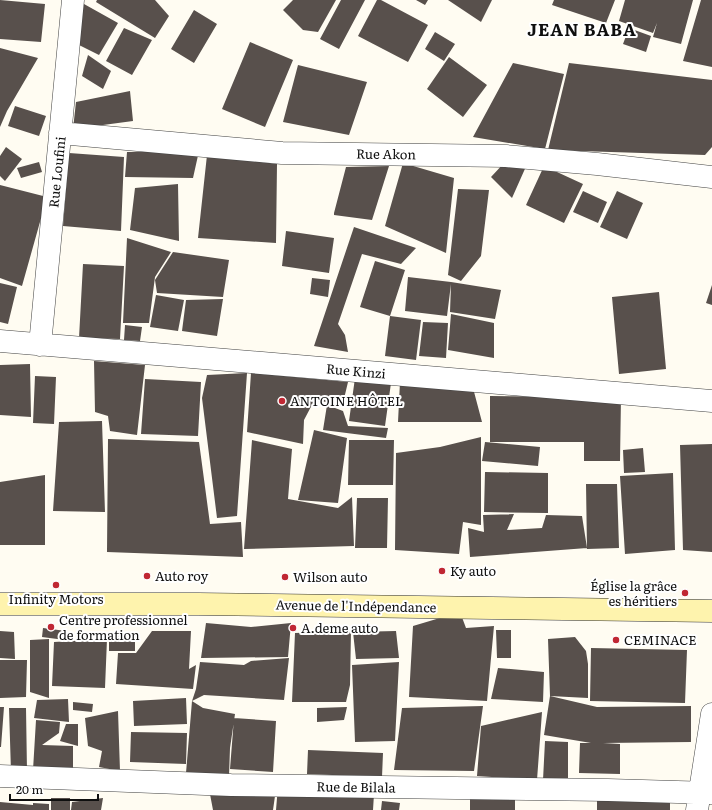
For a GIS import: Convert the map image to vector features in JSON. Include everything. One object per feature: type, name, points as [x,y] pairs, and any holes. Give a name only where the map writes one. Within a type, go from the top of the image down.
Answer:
[{"type":"street","name":"Rue Loufini","points":[[40,344],[73,0]]},
{"type":"street","name":"Rue Akon","points":[[60,133],[282,153],[506,156],[597,164],[712,177]]},
{"type":"street","name":"Rue Kinzi","points":[[0,341],[712,401]]},
{"type":"street","name":"Avenue de l'Indépendance","points":[[0,604],[198,604],[712,611]]},
{"type":"street","points":[[703,799],[712,714]]},
{"type":"street","name":"Rue de Bilala","points":[[0,776],[238,785],[703,799]]},
{"type":"building","points":[[0,0],[45,4],[41,42],[0,39]]},
{"type":"building","points":[[97,0],[155,0],[169,16],[155,38],[96,2]]},
{"type":"building","points":[[293,0],[336,0],[318,32],[303,30],[283,10]]},
{"type":"building","points":[[341,0],[365,0],[339,49],[320,39]]},
{"type":"building","points":[[377,0],[381,0],[428,25],[408,62],[358,36]]},
{"type":"building","points":[[416,0],[428,0],[425,5]]},
{"type":"building","points":[[448,0],[492,0],[481,22]]},
{"type":"building","points":[[554,0],[615,0],[606,23],[552,5]]},
{"type":"building","points":[[625,0],[693,0],[681,44],[653,37],[657,23],[653,33],[619,21]]},
{"type":"building","points":[[701,0],[712,0],[712,67],[683,61]]},
{"type":"building","points":[[84,4],[118,23],[99,55],[75,43]]},
{"type":"building","points":[[194,10],[217,24],[194,63],[171,49]]},
{"type":"building","points":[[124,28],[152,40],[132,75],[106,61]]},
{"type":"building","points":[[629,28],[651,36],[646,52],[623,44]]},
{"type":"building","points":[[435,32],[455,44],[444,61],[425,49]]},
{"type":"building","points":[[250,42],[293,60],[265,127],[222,109]]},
{"type":"building","points":[[0,48],[38,58],[7,111],[0,127]]},
{"type":"building","points":[[88,55],[111,71],[103,89],[82,76]]},
{"type":"building","points":[[449,57],[487,85],[463,117],[427,89]]},
{"type":"building","points":[[513,63],[564,74],[545,149],[473,137]]},
{"type":"building","points":[[569,63],[712,80],[712,147],[705,155],[548,150]]},
{"type":"building","points":[[298,65],[367,82],[349,135],[283,122]]},
{"type":"building","points":[[130,91],[133,121],[73,129],[76,102]]},
{"type":"building","points":[[15,106],[46,116],[39,136],[8,126]]},
{"type":"building","points":[[6,147],[22,159],[5,181],[0,176],[0,156]]},
{"type":"building","points":[[199,151],[193,178],[125,177],[127,152]]},
{"type":"building","points":[[69,153],[124,157],[121,231],[63,226]]},
{"type":"building","points":[[207,155],[277,164],[276,243],[198,238]]},
{"type":"building","points":[[39,162],[42,172],[21,178],[17,168]]},
{"type":"building","points":[[505,162],[528,162],[512,198],[491,177]]},
{"type":"building","points":[[403,163],[454,178],[446,253],[385,226]]},
{"type":"building","points":[[389,166],[372,220],[334,215],[346,167]]},
{"type":"building","points":[[544,166],[583,184],[564,223],[526,205]]},
{"type":"building","points":[[178,184],[179,241],[130,230],[135,188]]},
{"type":"building","points":[[0,185],[47,197],[22,286],[0,278]]},
{"type":"building","points":[[458,189],[489,190],[481,256],[461,281],[448,275]]},
{"type":"building","points":[[583,191],[607,202],[598,223],[573,212]]},
{"type":"building","points":[[617,191],[643,203],[627,239],[600,227]]},
{"type":"building","points":[[354,227],[416,248],[401,264],[362,254],[338,324],[345,335],[348,352],[314,346]]},
{"type":"building","points":[[286,231],[334,238],[329,273],[282,266]]},
{"type":"building","points":[[127,238],[171,252],[155,277],[149,323],[123,323]]},
{"type":"building","points":[[173,252],[229,260],[223,297],[157,293],[155,280]]},
{"type":"building","points":[[375,261],[405,270],[390,316],[360,307]]},
{"type":"building","points":[[83,264],[124,266],[120,339],[79,338]]},
{"type":"building","points":[[408,277],[501,290],[495,319],[450,312],[451,284],[447,316],[405,311]]},
{"type":"building","points":[[312,278],[330,280],[328,297],[310,294]]},
{"type":"building","points":[[0,283],[17,287],[8,324],[0,322]]},
{"type":"building","points":[[712,285],[712,305],[706,303]]},
{"type":"building","points":[[659,292],[666,369],[619,374],[612,297]]},
{"type":"building","points":[[156,295],[184,300],[178,331],[150,327]]},
{"type":"building","points":[[223,299],[217,336],[182,331],[186,300]]},
{"type":"building","points":[[451,314],[494,323],[494,358],[448,350]]},
{"type":"building","points":[[390,316],[421,320],[416,360],[385,356]]},
{"type":"building","points":[[423,322],[448,323],[446,358],[419,356]]},
{"type":"building","points":[[125,325],[142,327],[140,341],[124,340]]},
{"type":"building","points":[[94,361],[145,365],[137,435],[110,431],[108,416],[95,412]]},
{"type":"building","points":[[30,364],[31,417],[0,415],[0,365]]},
{"type":"building","points":[[247,373],[237,516],[217,518],[202,398],[207,375]]},
{"type":"building","points":[[251,373],[348,382],[343,403],[314,401],[304,420],[303,444],[247,432]]},
{"type":"building","points":[[35,376],[56,377],[54,424],[33,423]]},
{"type":"building","points":[[355,378],[391,383],[385,426],[349,421]]},
{"type":"building","points":[[145,379],[201,382],[198,436],[141,434]]},
{"type":"building","points":[[400,382],[473,388],[482,422],[398,422]]},
{"type":"building","points":[[490,396],[621,397],[620,461],[584,461],[584,442],[490,442]]},
{"type":"building","points":[[327,405],[343,411],[348,426],[388,428],[386,438],[323,430]]},
{"type":"building","points":[[102,421],[105,512],[53,511],[59,422]]},
{"type":"building","points":[[314,430],[347,438],[338,503],[298,500]]},
{"type":"building","points":[[481,437],[481,525],[463,522],[459,554],[395,550],[396,453],[440,447]]},
{"type":"building","points":[[108,439],[199,442],[210,524],[241,522],[243,557],[107,552]]},
{"type":"building","points":[[252,440],[292,449],[288,499],[338,508],[352,497],[354,546],[244,549]]},
{"type":"building","points":[[349,440],[394,440],[393,485],[348,485]]},
{"type":"building","points":[[485,442],[540,447],[538,466],[482,461]]},
{"type":"building","points":[[712,444],[712,552],[683,550],[680,445]]},
{"type":"building","points":[[643,448],[645,472],[624,473],[623,450]]},
{"type":"building","points":[[485,472],[548,473],[548,513],[484,512]]},
{"type":"building","points":[[673,473],[675,550],[625,554],[620,476]]},
{"type":"building","points":[[45,475],[45,545],[0,545],[0,482]]},
{"type":"building","points":[[586,484],[617,484],[619,548],[587,549]]},
{"type":"building","points":[[357,498],[388,498],[387,548],[355,548]]},
{"type":"building","points":[[514,514],[507,530],[542,528],[546,515],[582,516],[587,548],[470,557],[468,528],[484,532],[483,515]]},
{"type":"building","points":[[460,612],[466,628],[494,626],[487,701],[409,697],[413,626]]},
{"type":"building","points":[[206,623],[251,627],[291,623],[288,657],[201,658]]},
{"type":"building","points":[[43,628],[66,631],[65,640],[42,637]]},
{"type":"building","points":[[496,630],[511,630],[511,658],[497,658]]},
{"type":"building","points":[[0,631],[14,632],[15,659],[0,658]]},
{"type":"building","points":[[152,631],[191,631],[189,669],[196,665],[193,689],[116,684],[118,653],[136,653]]},
{"type":"building","points":[[351,631],[350,685],[346,702],[292,702],[295,633]]},
{"type":"building","points":[[396,631],[399,658],[356,659],[353,632]]},
{"type":"building","points":[[109,634],[135,634],[135,651],[109,651]]},
{"type":"building","points":[[575,637],[586,651],[588,664],[588,698],[550,696],[548,639]]},
{"type":"building","points":[[49,639],[49,698],[30,692],[30,640]]},
{"type":"building","points":[[107,639],[105,688],[52,686],[54,642]]},
{"type":"building","points":[[591,648],[687,650],[685,703],[590,701]]},
{"type":"building","points":[[289,658],[284,700],[204,695],[192,701],[196,689],[200,662],[244,665],[251,661]]},
{"type":"building","points":[[0,660],[27,660],[26,697],[0,698]]},
{"type":"building","points":[[399,662],[395,741],[355,742],[352,665]]},
{"type":"building","points":[[498,668],[544,672],[543,702],[491,699]]},
{"type":"building","points":[[550,696],[597,707],[691,706],[691,742],[603,743],[620,744],[620,774],[579,773],[580,743],[591,743],[544,735]]},
{"type":"building","points":[[186,698],[187,724],[134,726],[133,701]]},
{"type":"building","points":[[68,699],[69,722],[34,718],[37,700]]},
{"type":"building","points":[[192,701],[203,708],[235,714],[230,748],[229,776],[186,773]]},
{"type":"building","points":[[73,702],[93,704],[92,712],[73,710]]},
{"type":"building","points":[[483,706],[474,771],[394,770],[402,708]]},
{"type":"building","points":[[0,707],[4,707],[1,747],[0,747]]},
{"type":"building","points":[[347,707],[344,720],[317,722],[317,708]]},
{"type":"building","points":[[9,708],[26,708],[27,771],[11,772]]},
{"type":"building","points":[[118,711],[120,771],[99,767],[102,751],[88,746],[85,718]]},
{"type":"building","points":[[542,712],[537,780],[477,776],[481,726]]},
{"type":"building","points":[[234,718],[276,721],[273,772],[230,769]]},
{"type":"building","points":[[36,720],[60,722],[59,733],[42,745],[73,746],[73,772],[33,770]]},
{"type":"building","points":[[66,724],[78,724],[78,746],[60,741]]},
{"type":"building","points":[[131,732],[187,733],[186,764],[130,762]]},
{"type":"building","points":[[545,741],[568,742],[568,781],[543,780]]},
{"type":"building","points":[[308,750],[383,753],[382,777],[307,774]]},
{"type":"building","points":[[278,786],[374,794],[373,810],[276,810]]},
{"type":"building","points":[[209,789],[275,796],[273,810],[213,810]]},
{"type":"building","points":[[597,793],[670,795],[670,810],[597,810]]},
{"type":"building","points":[[51,798],[70,798],[70,810],[51,810]]},
{"type":"building","points":[[103,798],[101,810],[71,810],[72,802]]},
{"type":"building","points":[[470,798],[515,798],[515,810],[470,810]]},
{"type":"building","points":[[382,801],[400,803],[399,810],[381,810]]},
{"type":"building","points":[[0,802],[33,805],[33,803],[49,804],[49,810],[0,810]]},
{"type":"place","name":"ANTOINE HÔTEL","points":[[282,401]]},
{"type":"place","name":"Ky auto","points":[[442,571]]},
{"type":"place","name":"Auto roy","points":[[147,576]]},
{"type":"place","name":"Wilson auto","points":[[285,577]]},
{"type":"place","name":"Infinity Motors","points":[[56,585]]},
{"type":"place","name":"Église la grâce es héritiers","points":[[685,593]]},
{"type":"place","name":"Centre professionnel de formation","points":[[51,627]]},
{"type":"place","name":"A.deme auto","points":[[293,628]]},
{"type":"place","name":"CEMINACE","points":[[616,640]]},
{"type":"district","name":"JEAN BABA","points":[[582,30]]}]
